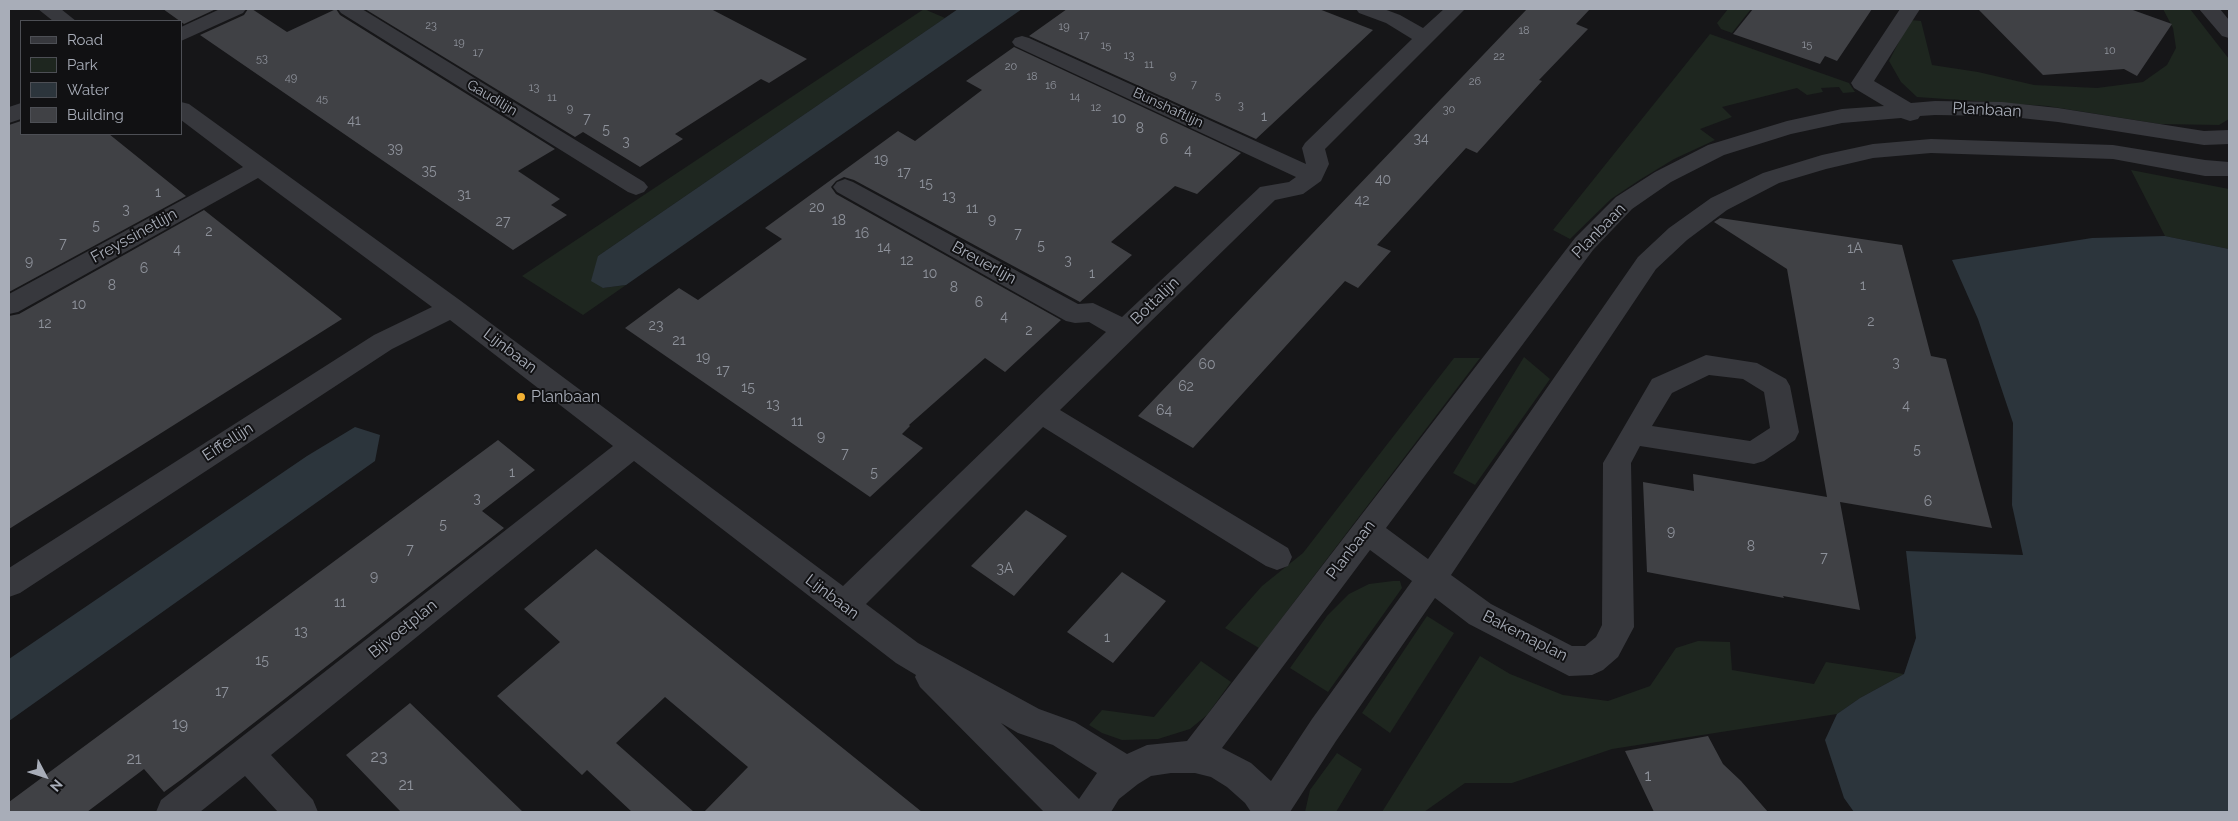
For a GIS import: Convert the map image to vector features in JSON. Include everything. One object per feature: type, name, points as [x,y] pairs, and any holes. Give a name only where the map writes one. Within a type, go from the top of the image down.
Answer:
[{"type":"street","points":[[48,9],[64,20]]},
{"type":"street","points":[[182,35],[236,9]]},
{"type":"street","name":"Gaudilijn","points":[[348,9],[636,187]]},
{"type":"street","points":[[1366,9],[1393,19],[1426,38]]},
{"type":"street","points":[[1313,176],[1318,164],[1313,148],[1455,9]]},
{"type":"street","points":[[1910,9],[1862,83],[1908,110],[1931,146]]},
{"type":"street","points":[[2208,9],[2229,32]]},
{"type":"street","name":"Bunshaftlijn","points":[[1022,42],[1313,176]]},
{"type":"street","name":"Planbaan","points":[[1195,757],[1584,244],[1624,203],[1664,177],[1716,150],[1787,128],[1842,116],[1935,108],[2002,109],[2058,115],[2204,138],[2229,137]]},
{"type":"street","name":"Lijnbaan","points":[[182,109],[452,308],[907,653],[1068,812]]},
{"type":"street","points":[[1091,812],[1107,787],[1126,772],[1147,761],[1171,757],[1195,757],[1218,763],[1239,775],[1257,791],[1271,812],[1324,730],[1432,578],[1647,263],[1678,234],[1718,204],[1771,178],[1822,162],[1873,151],[1931,146],[1987,146],[2113,152],[2205,168],[2229,169]]},
{"type":"street","name":"Freyssinetlijn","points":[[9,305],[260,167]]},
{"type":"street","name":"Bottalijn","points":[[844,605],[1124,330],[1268,192],[1295,189],[1313,176]]},
{"type":"street","name":"Breuerlijn","points":[[845,187],[1075,314],[1093,312],[1124,330]]},
{"type":"street","name":"Eiffellijn","points":[[9,584],[383,342],[452,308]]},
{"type":"street","name":"Bakemaplan","points":[[1366,530],[1480,614],[1569,662],[1592,660],[1607,646],[1618,627],[1617,464],[1634,434],[1662,386],[1706,365],[1748,370],[1776,386],[1785,432],[1754,452],[1634,434]]},
{"type":"street","points":[[1041,412],[1277,556]]},
{"type":"street","name":"Bijvoetplan","points":[[173,812],[634,446]]},
{"type":"street","name":"Lijnbaan","points":[[907,653],[1030,722],[1063,733],[1126,772]]},
{"type":"street","points":[[247,754],[301,812]]},
{"type":"green space","points":[[924,9],[945,18],[598,256],[603,288],[626,285],[583,315],[522,276]]},
{"type":"green space","points":[[1728,9],[1751,9],[1732,33],[1721,29],[1717,23]]},
{"type":"green space","points":[[2163,9],[2190,9],[2229,59],[2229,119],[2219,125],[2160,124],[2047,106],[1917,97],[1901,82],[1889,61],[1910,20],[1921,21],[1932,65],[1978,72],[2034,85],[2097,88],[2143,82],[2167,65],[2176,48],[2173,28]]},
{"type":"green space","points":[[1710,34],[1849,83],[1855,92],[1843,93],[1839,87],[1821,88],[1823,92],[1807,95],[1797,88],[1722,107],[1732,117],[1700,129],[1715,140],[1674,159],[1611,199],[1570,239],[1553,230]]},
{"type":"green space","points":[[2131,170],[2229,189],[2229,249],[2165,236]]},
{"type":"green space","points":[[1524,357],[1550,379],[1475,485],[1453,473]]},
{"type":"green space","points":[[1454,358],[1480,358],[1259,648],[1225,628],[1262,586],[1303,553]]},
{"type":"green space","points":[[1400,581],[1402,588],[1328,692],[1290,668],[1327,616],[1349,594],[1369,584]]},
{"type":"green space","points":[[1427,616],[1454,633],[1390,733],[1362,713]]},
{"type":"green space","points":[[1698,641],[1730,642],[1732,670],[1814,684],[1826,662],[1904,674],[1860,698],[1837,714],[1612,749],[1512,783],[1465,783],[1424,812],[1382,812],[1480,656],[1510,674],[1563,695],[1608,701],[1650,686],[1676,648]]},
{"type":"green space","points":[[1201,661],[1231,682],[1207,715],[1190,729],[1158,739],[1122,740],[1102,733],[1089,725],[1102,710],[1154,717]]},
{"type":"green space","points":[[1337,753],[1362,769],[1336,812],[1305,812],[1310,790]]},
{"type":"water","points":[[958,9],[1022,9],[626,285],[603,288],[591,281],[598,256]]},
{"type":"water","points":[[2165,236],[2229,249],[2229,812],[1854,812],[1844,798],[1825,740],[1837,714],[1860,698],[1904,674],[1916,638],[1906,551],[2023,555],[2012,505],[2013,423],[1978,319],[1952,260],[2092,238]]},
{"type":"water","points":[[355,427],[380,435],[375,461],[9,721],[9,659],[307,456]]},
{"type":"building","points":[[163,9],[216,9],[184,24],[182,20],[178,20]]},
{"type":"building","points":[[248,9],[252,9],[287,32],[336,9],[340,15],[555,149],[518,171],[560,199],[551,205],[567,215],[513,250],[200,35],[244,15]]},
{"type":"building","points":[[365,9],[711,9],[807,59],[769,83],[761,79],[675,134],[683,139],[640,167],[583,132],[575,137]]},
{"type":"building","points":[[1067,9],[1319,9],[1373,30],[1256,139],[1029,36]]},
{"type":"building","points":[[1527,9],[1590,9],[1576,24],[1588,29],[1539,80],[1542,81],[1477,153],[1466,148],[1377,245],[1391,251],[1358,288],[1345,281],[1193,448],[1138,416]]},
{"type":"building","points":[[1753,9],[1872,9],[1837,61],[1825,56],[1820,64],[1733,34]]},
{"type":"building","points":[[1978,9],[2130,9],[2172,24],[2137,76],[2124,69],[2043,75]]},
{"type":"building","points":[[1014,47],[1241,153],[1197,194],[1175,186],[1111,242],[1132,255],[1080,302],[854,180],[844,177],[836,181],[831,187],[836,194],[1061,320],[1005,372],[985,358],[909,425],[902,434],[923,448],[870,497],[625,328],[679,288],[698,300],[782,239],[765,228],[898,131],[915,141],[982,90],[966,81]]},
{"type":"building","points":[[20,121],[20,135],[110,135],[186,196],[9,292],[9,125]]},
{"type":"building","points":[[204,210],[342,319],[9,529],[9,316],[19,314]]},
{"type":"building","points":[[1720,218],[1902,245],[1931,356],[1946,359],[1992,528],[1840,502],[1860,610],[1783,596],[1784,598],[1647,572],[1643,482],[1694,491],[1693,474],[1827,497],[1787,269],[1714,222]]},
{"type":"building","points":[[498,440],[535,470],[482,511],[504,528],[182,779],[164,792],[144,769],[87,812],[9,812],[9,802]]},
{"type":"building","points":[[1026,510],[1067,536],[1014,596],[971,566]]},
{"type":"building","points":[[596,549],[922,812],[704,812],[748,767],[665,697],[616,743],[694,812],[632,812],[587,770],[582,775],[497,696],[560,642],[524,609]]},
{"type":"building","points":[[1122,572],[1166,601],[1113,663],[1067,632]]},
{"type":"building","points":[[410,703],[523,812],[401,812],[346,755]]},
{"type":"building","points":[[1708,736],[1723,764],[1741,781],[1768,812],[1654,812],[1625,751]]},
{"type":"place","name":"Planbaan","points":[[521,397]]}]
